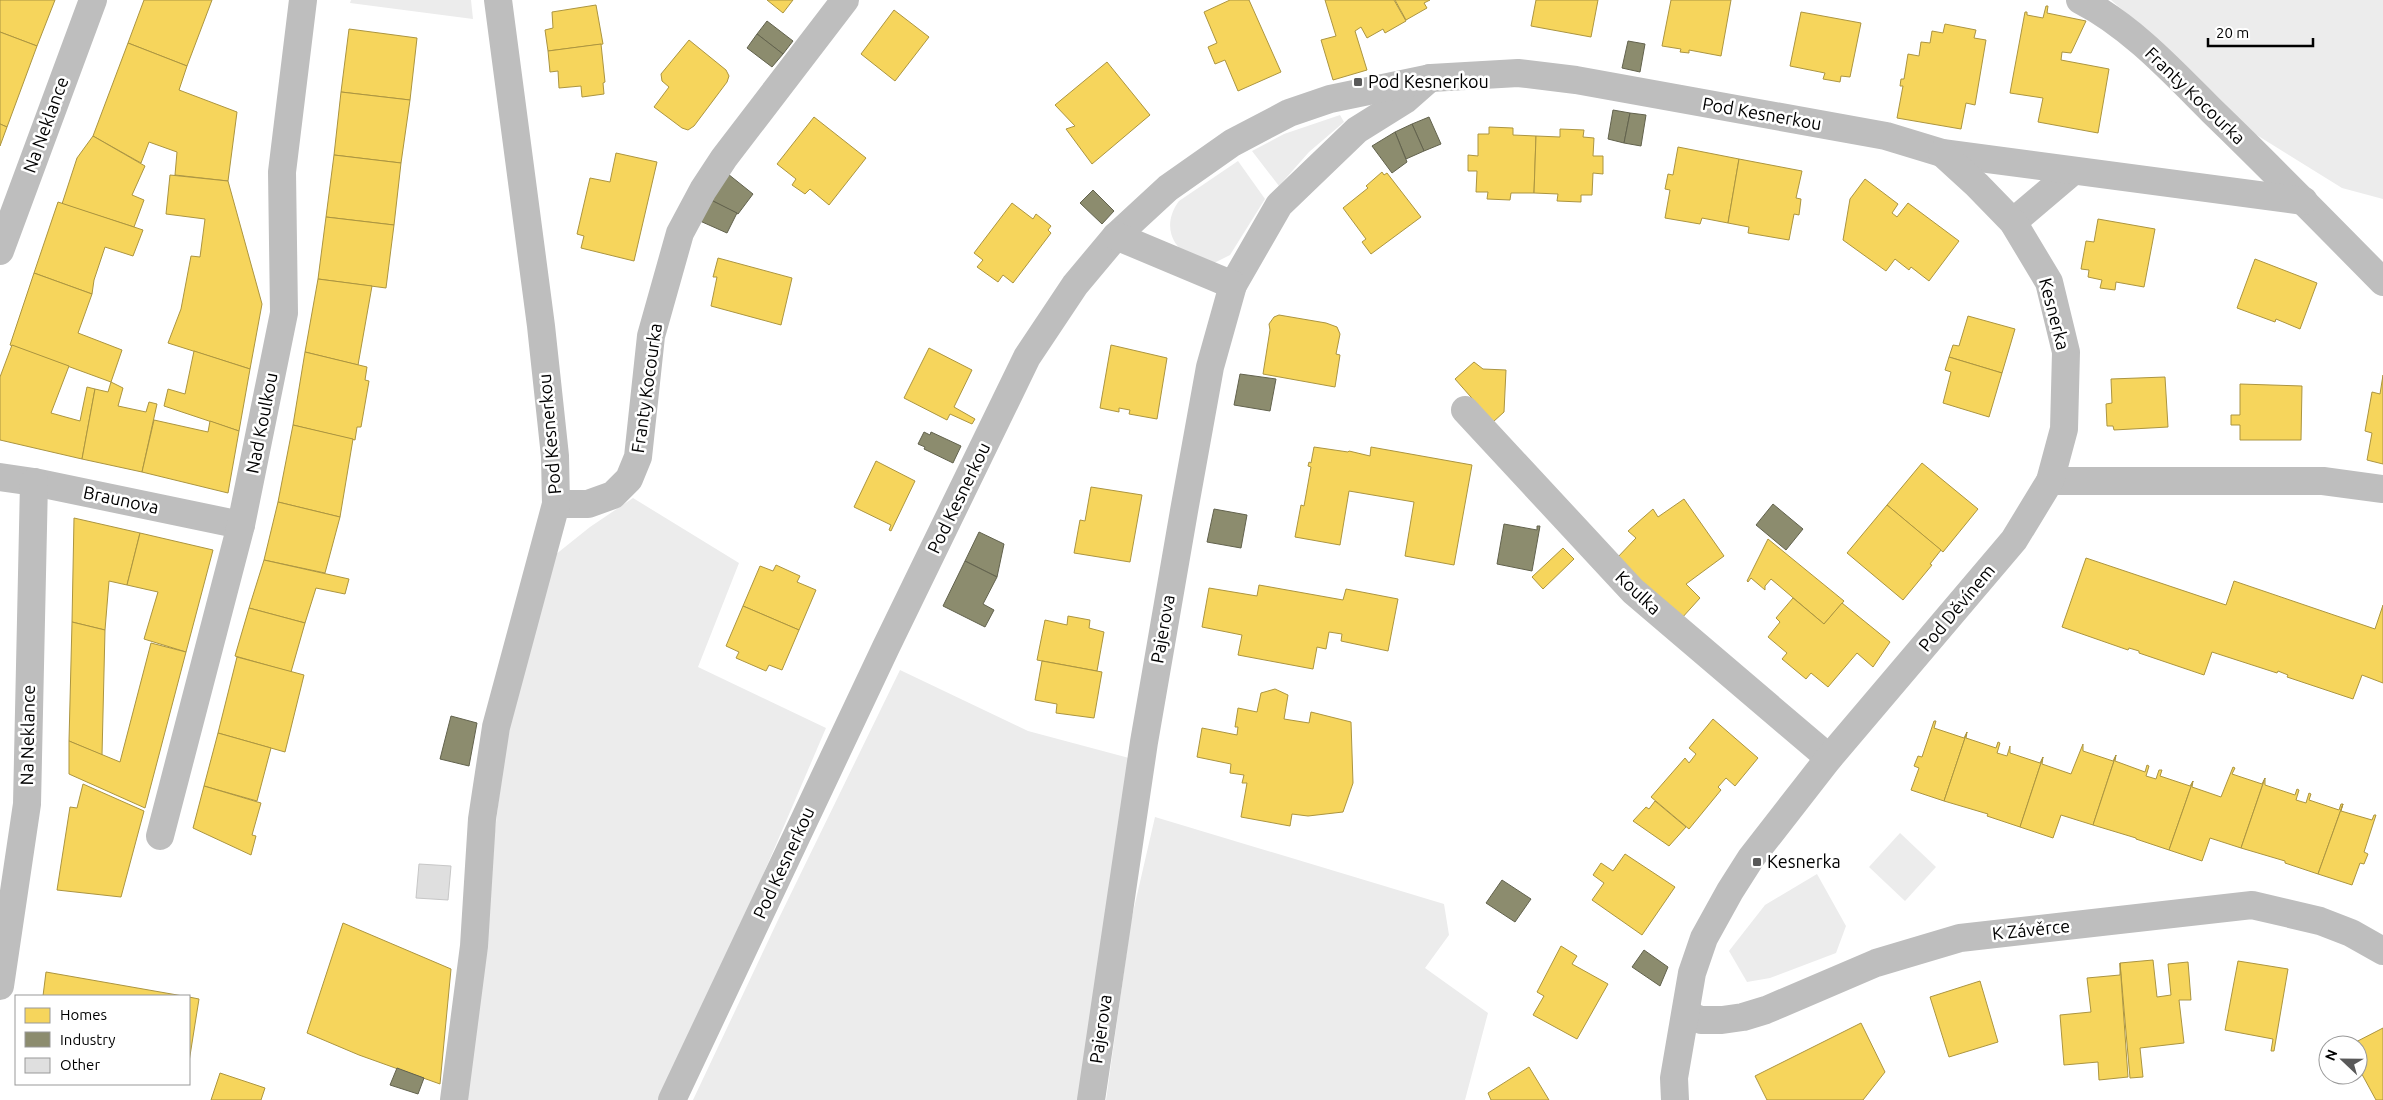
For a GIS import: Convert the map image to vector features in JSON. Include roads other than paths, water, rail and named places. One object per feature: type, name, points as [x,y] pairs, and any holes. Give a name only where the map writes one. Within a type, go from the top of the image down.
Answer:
[{"type":"street","name":"Na Neklance","points":[[0,251],[93,0]]},
{"type":"street","name":"Nad Koulkou","points":[[160,836],[241,526],[284,313],[282,172],[303,0]]},
{"type":"street","name":"Pod Kesnerkou","points":[[454,1100],[474,946],[482,819],[496,727],[556,504],[555,456],[541,326],[498,0]]},
{"type":"street","name":"Franty Kocourka","points":[[556,504],[588,504],[613,495],[630,479],[638,457],[651,336],[680,233],[703,190],[724,158],[845,0]]},
{"type":"street","name":"Franty Kocourka","points":[[2080,0],[2104,12],[2156,56],[2304,201]]},
{"type":"street","name":"Pod Kesnerkou","points":[[672,1100],[882,656],[1027,357],[1074,285],[1116,236],[1168,188],[1232,142],[1288,113],[1360,91],[1431,78],[1518,73],[1576,80],[1886,136],[1942,154]]},
{"type":"street","points":[[1116,236],[1233,285],[1279,205],[1357,130],[1405,100],[1431,78]]},
{"type":"street","points":[[1942,154],[2304,201],[2383,282]]},
{"type":"street","name":"Kesnerka","points":[[1942,154],[1977,185],[2013,222],[2049,282],[2066,352],[2064,429],[2050,481]]},
{"type":"street","points":[[2013,222],[2073,171]]},
{"type":"street","name":"Pajerova","points":[[1091,1100],[1144,742],[1180,530],[1210,367],[1233,285]]},
{"type":"street","name":"Koulka","points":[[1465,410],[1633,591],[1829,758]]},
{"type":"street","name":"Braunova","points":[[0,477],[34,482],[241,526]]},
{"type":"street","points":[[2050,481],[2323,481],[2383,489]]},
{"type":"street","name":"Pod Děvínem","points":[[1674,1100],[1674,1078],[1692,973],[1704,938],[1722,905],[1751,858],[1829,758],[2014,540],[2050,481]]},
{"type":"street","name":"Na Neklance","points":[[0,986],[27,804],[34,482]]},
{"type":"street","name":"K Závěrce","points":[[1687,1010],[1693,1017],[1701,1020],[1722,1020],[1742,1017],[1766,1010],[1876,963],[1960,938],[2252,906],[2320,921],[2351,933],[2383,951]]},
{"type":"place","name":"Pod Kesnerkou","points":[[1358,82]]},
{"type":"place","name":"Kesnerka","points":[[1757,862]]}]
